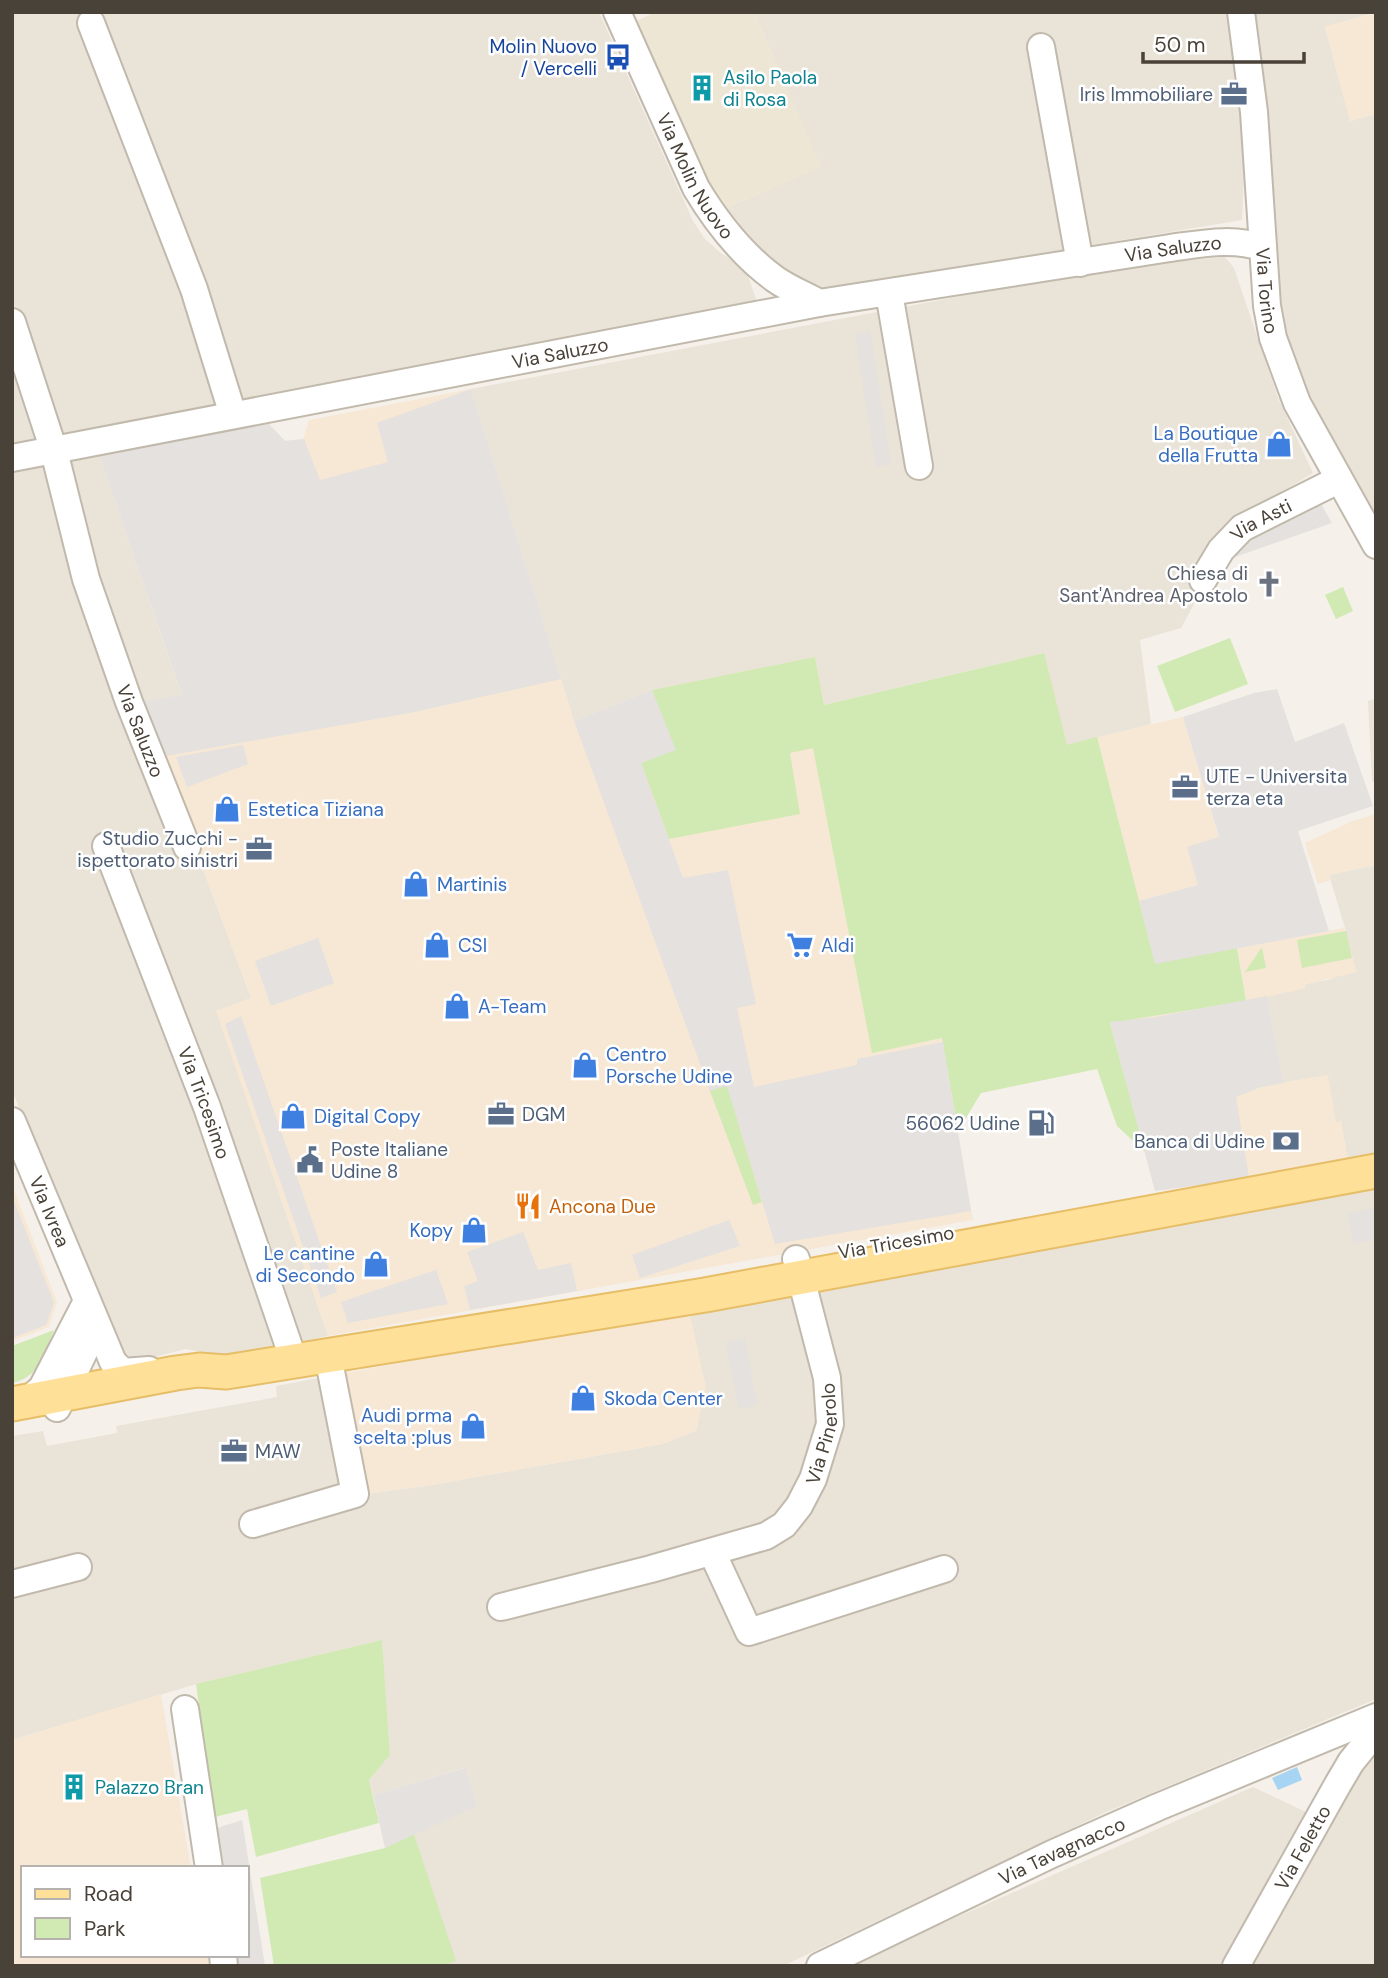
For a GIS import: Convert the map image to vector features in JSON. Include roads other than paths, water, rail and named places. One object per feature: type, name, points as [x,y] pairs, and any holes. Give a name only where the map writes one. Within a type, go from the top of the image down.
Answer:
[{"type":"main road","name":"Via Tricesimo","points":[[16,1413],[65,1394],[176,1373],[294,1361],[662,1302],[799,1268],[1137,1214],[1376,1171]]},
{"type":"main road","name":"Via Tricesimo","points":[[16,1413],[180,1394],[213,1371]]},
{"type":"street","name":"Via Molin Nuovo","points":[[617,12],[696,188],[708,208],[725,232],[751,259],[776,280],[819,303]]},
{"type":"street","name":"Via Torino","points":[[1241,12],[1255,112],[1267,306],[1273,338],[1297,403],[1376,545]]},
{"type":"street","points":[[91,23],[194,289],[233,415]]},
{"type":"street","points":[[1041,47],[1080,263]]},
{"type":"street","name":"Via Saluzzo","points":[[12,458],[819,303],[1217,243],[1248,243],[1263,248]]},
{"type":"street","points":[[889,293],[919,466]]},
{"type":"street","points":[[12,322],[54,451]]},
{"type":"street","name":"Via Saluzzo","points":[[54,451],[86,579],[129,702],[187,847]]},
{"type":"street","name":"Via Asti","points":[[1203,580],[1221,550],[1242,528],[1338,480]]},
{"type":"street","name":"Via Tricesimo","points":[[106,846],[207,1107],[294,1361]]},
{"type":"street","name":"Via Ivrea","points":[[12,1121],[91,1315],[113,1362],[123,1372],[171,1366],[213,1371]]},
{"type":"street","name":"Via Pinerolo","points":[[501,1606],[712,1552],[765,1536],[784,1525],[799,1506],[823,1451],[830,1423],[827,1378],[799,1268]]},
{"type":"street","points":[[65,1394],[91,1315]]},
{"type":"street","points":[[16,1413],[42,1388],[91,1315]]},
{"type":"street","points":[[253,1524],[355,1494],[328,1356]]},
{"type":"street","points":[[712,1552],[749,1632],[944,1569]]},
{"type":"street","points":[[12,1584],[78,1567]]},
{"type":"street","points":[[185,1709],[209,1866]]},
{"type":"street","name":"Via Tavagnacco","points":[[820,1966],[1064,1849],[1376,1717]]},
{"type":"street","name":"Via Feletto","points":[[1236,1966],[1338,1784],[1376,1731]]},
{"type":"street","points":[[1308,1745],[1330,1759],[1338,1784]]},
{"type":"water","points":[[1297,1767],[1302,1780],[1278,1790],[1272,1778]]},
{"type":"place","name":"Molin Nuovo / Vercelli","points":[[618,57]]},
{"type":"place","name":"Asilo Paola di Rosa","points":[[702,88]]},
{"type":"place","name":"Iris Immobiliare","points":[[1234,94]]},
{"type":"place","name":"La Boutique della Frutta","points":[[1279,444]]},
{"type":"place","name":"Chiesa di Sant'Andrea Apostolo","points":[[1269,584]]},
{"type":"place","name":"UTE - Universita terza eta","points":[[1185,787]]},
{"type":"place","name":"Estetica Tiziana","points":[[227,809]]},
{"type":"place","name":"Studio Zucchi - ispettorato sinistri","points":[[259,849]]},
{"type":"place","name":"Martinis","points":[[416,884]]},
{"type":"place","name":"CSI","points":[[437,945]]},
{"type":"place","name":"Aldi","points":[[800,945]]},
{"type":"place","name":"A-Team","points":[[457,1006]]},
{"type":"place","name":"Centro Porsche Udine","points":[[585,1065]]},
{"type":"place","name":"DGM","points":[[501,1114]]},
{"type":"place","name":"Digital Copy","points":[[293,1116]]},
{"type":"place","name":"56062 Udine","points":[[1041,1123]]},
{"type":"place","name":"Banca di Udine","points":[[1286,1141]]},
{"type":"place","name":"Poste Italiane Udine 8","points":[[310,1160]]},
{"type":"place","name":"Ancona Due","points":[[528,1206]]},
{"type":"place","name":"Kopy","points":[[474,1230]]},
{"type":"place","name":"Le cantine di Secondo","points":[[376,1264]]},
{"type":"place","name":"Skoda Center","points":[[583,1398]]},
{"type":"place","name":"Audi prma scelta :plus","points":[[473,1426]]},
{"type":"place","name":"MAW","points":[[234,1451]]},
{"type":"place","name":"Palazzo Bran","points":[[74,1787]]}]
